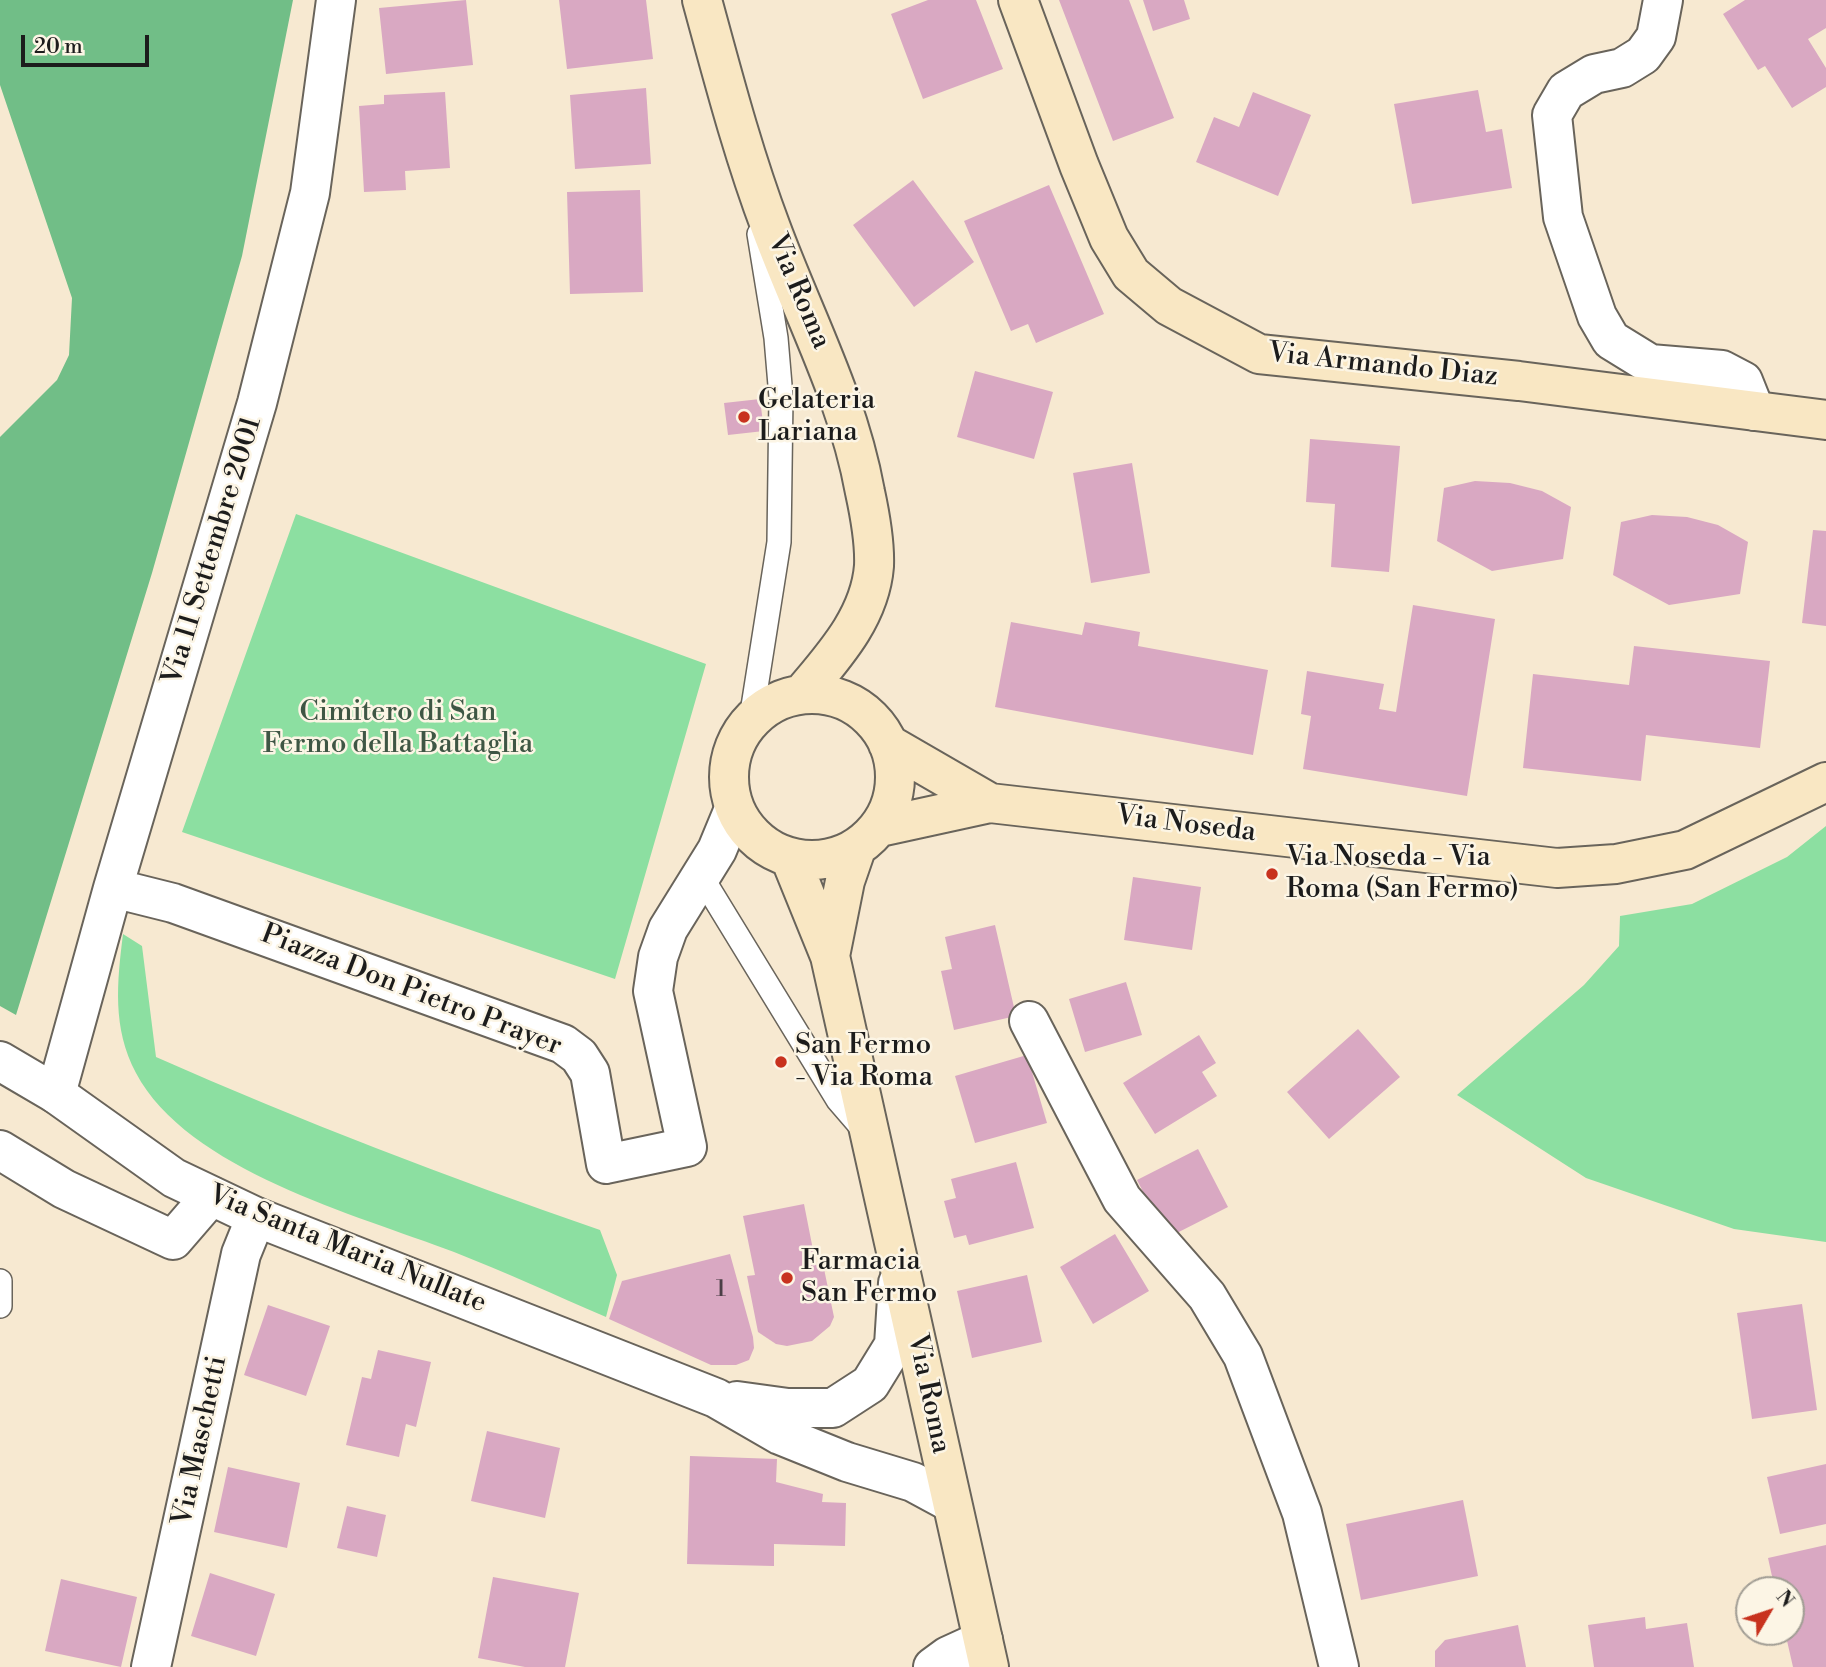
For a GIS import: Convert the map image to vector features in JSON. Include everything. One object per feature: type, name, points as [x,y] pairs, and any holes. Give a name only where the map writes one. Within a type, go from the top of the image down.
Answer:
[{"type":"main road","name":"Via Roma","points":[[702,0],[745,159],[835,379],[858,453],[869,513],[874,566],[865,609],[834,656],[803,693]]},
{"type":"main road","name":"Via Armando Diaz","points":[[1018,0],[1079,165],[1109,237],[1132,274],[1170,306],[1259,354],[1519,381],[1826,420]]},
{"type":"main road","points":[[803,693],[828,694],[855,705],[882,730],[894,760],[896,782],[868,838],[839,857],[791,860],[774,853],[748,832],[734,809],[728,779],[732,751],[751,719],[777,700],[803,693]]},
{"type":"main road","name":"Via Noseda","points":[[888,744],[990,803]]},
{"type":"main road","name":"Via Noseda","points":[[868,838],[990,803],[1557,868],[1616,864],[1685,850],[1826,782]]},
{"type":"main road","name":"Via Roma","points":[[830,956],[845,881],[868,838]]},
{"type":"main road","name":"Via Roma","points":[[791,860],[830,956],[986,1654]]},
{"type":"street","name":"Via 11 Settembre 2001","points":[[57,1094],[113,888],[257,403],[310,193],[336,0]]},
{"type":"street","points":[[1663,0],[1656,37],[1643,55],[1622,68],[1594,74],[1566,92],[1552,115],[1563,217],[1597,316],[1611,340],[1650,364],[1722,370],[1744,381],[1755,411]]},
{"type":"street","name":"Piazza Don Pietro Prayer","points":[[113,888],[173,904],[563,1044],[579,1056],[590,1073],[607,1164],[687,1147],[653,990],[658,957],[668,929],[718,850],[734,809]]},
{"type":"street","points":[[1029,1021],[1122,1199],[1207,1296],[1243,1356],[1302,1513],[1339,1667]]},
{"type":"street","name":"Via Santa Maria Nullate","points":[[0,1061],[57,1094],[174,1178],[256,1217],[716,1398],[780,1435],[847,1462],[913,1482],[950,1502]]},
{"type":"street","points":[[0,1150],[64,1189],[173,1240],[211,1196]]},
{"type":"street","name":"Via Maschetti","points":[[151,1667],[241,1254],[256,1217]]},
{"type":"street","name":"Via Santa Maria Nullate","points":[[716,1398],[788,1408],[833,1408],[870,1384],[894,1345],[899,1260]]},
{"type":"street","points":[[933,1667],[948,1656],[986,1654]]},
{"type":"lane","points":[[745,159],[774,325],[781,397],[779,542],[751,719]]},
{"type":"lane","points":[[701,876],[838,1100],[872,1139]]},
{"type":"lane","points":[[0,1281],[0,1306]]},
{"type":"green space","points":[[0,0],[293,0],[242,256],[152,573],[16,1015],[0,1006],[0,437],[57,380],[69,355],[72,298],[0,85]]},
{"type":"green space","name":"Cimitero di San Fermo della Battaglia","points":[[296,514],[706,664],[615,979],[182,832]]},
{"type":"green space","points":[[1826,826],[1826,1242],[1734,1229],[1586,1178],[1457,1095],[1584,985],[1619,946],[1620,916],[1692,904],[1787,857]]},
{"type":"green space","points":[[123,934],[142,946],[156,1057],[376,1148],[600,1230],[617,1275],[606,1317],[454,1252],[324,1205],[278,1185],[233,1163],[194,1137],[160,1107],[136,1073],[128,1056],[118,1005]]},
{"type":"building","points":[[466,0],[473,65],[386,74],[379,8]]},
{"type":"building","points":[[559,0],[646,0],[653,59],[567,69]]},
{"type":"building","points":[[928,0],[976,0],[1003,69],[923,99],[891,14]]},
{"type":"building","points":[[1059,0],[1129,0],[1174,118],[1113,141]]},
{"type":"building","points":[[1143,0],[1184,0],[1190,19],[1153,31]]},
{"type":"building","points":[[1745,0],[1826,0],[1826,28],[1808,39],[1826,68],[1826,87],[1792,108],[1765,66],[1758,70],[1723,14]]},
{"type":"building","points":[[646,88],[651,164],[575,169],[570,95]]},
{"type":"building","points":[[1478,90],[1486,132],[1502,129],[1512,188],[1412,204],[1394,104]]},
{"type":"building","points":[[445,92],[450,168],[405,171],[406,190],[364,192],[359,106],[384,104],[384,95]]},
{"type":"building","points":[[1253,92],[1311,115],[1278,196],[1196,162],[1214,117],[1239,127]]},
{"type":"building","points":[[913,180],[974,262],[914,307],[853,225]]},
{"type":"building","points":[[1049,185],[1104,314],[1036,343],[1028,324],[1011,331],[964,221]]},
{"type":"building","points":[[640,190],[643,292],[570,294],[567,192]]},
{"type":"building","points":[[975,371],[1053,392],[1034,459],[957,437]]},
{"type":"building","name":"Gelateria Lariana","points":[[760,399],[764,431],[728,435],[724,403]]},
{"type":"building","points":[[1310,439],[1400,446],[1389,572],[1331,567],[1335,504],[1306,502]]},
{"type":"building","points":[[1132,463],[1150,573],[1091,583],[1073,473]]},
{"type":"building","points":[[1475,481],[1510,483],[1542,491],[1571,507],[1563,559],[1492,571],[1437,541],[1444,488]]},
{"type":"building","points":[[1652,515],[1687,517],[1718,525],[1748,542],[1740,594],[1669,605],[1613,575],[1621,522]]},
{"type":"building","points":[[1813,530],[1826,531],[1826,626],[1802,623]]},
{"type":"building","points":[[1413,605],[1495,619],[1467,796],[1303,769],[1311,716],[1301,714],[1307,671],[1384,684],[1379,709],[1396,712]]},
{"type":"building","points":[[1011,622],[1082,635],[1085,622],[1140,632],[1138,646],[1268,670],[1253,755],[995,707]]},
{"type":"building","points":[[1634,646],[1770,661],[1760,748],[1646,735],[1641,781],[1523,768],[1533,674],[1629,685]]},
{"type":"building","points":[[1133,877],[1201,887],[1192,950],[1124,940]]},
{"type":"building","points":[[995,925],[1016,1016],[954,1030],[941,971],[952,969],[945,937]]},
{"type":"building","points":[[1126,982],[1142,1035],[1085,1052],[1069,999]]},
{"type":"building","points":[[1358,1029],[1400,1077],[1329,1139],[1287,1092]]},
{"type":"building","points":[[1199,1035],[1216,1063],[1202,1072],[1217,1096],[1155,1134],[1123,1083]]},
{"type":"building","points":[[1027,1055],[1047,1123],[975,1143],[955,1076]]},
{"type":"building","points":[[1198,1149],[1228,1207],[1167,1238],[1137,1180]]},
{"type":"building","points":[[1016,1162],[1034,1228],[969,1245],[966,1235],[954,1238],[944,1201],[956,1198],[951,1179]]},
{"type":"building","points":[[804,1204],[816,1265],[823,1264],[834,1317],[830,1326],[812,1341],[787,1346],[776,1344],[758,1332],[747,1276],[755,1275],[743,1216]]},
{"type":"building","points":[[1115,1234],[1149,1291],[1093,1324],[1060,1267]]},
{"type":"building","points":[[730,1254],[753,1337],[754,1348],[749,1360],[736,1365],[711,1365],[609,1319],[622,1281]]},
{"type":"building","points":[[1027,1275],[1042,1342],[972,1358],[957,1291]]},
{"type":"building","points":[[1802,1304],[1817,1410],[1752,1419],[1737,1313]]},
{"type":"building","points":[[268,1305],[330,1326],[306,1396],[244,1375]]},
{"type":"building","points":[[378,1350],[431,1362],[416,1427],[406,1424],[399,1457],[346,1445],[362,1377],[371,1379]]},
{"type":"building","points":[[487,1431],[560,1448],[545,1518],[471,1501]]},
{"type":"building","points":[[690,1456],[777,1459],[776,1482],[823,1494],[822,1502],[846,1503],[845,1546],[774,1544],[774,1566],[687,1564]]},
{"type":"building","points":[[1826,1464],[1826,1524],[1780,1534],[1767,1477]]},
{"type":"building","points":[[228,1467],[300,1483],[287,1548],[214,1532]]},
{"type":"building","points":[[1463,1500],[1478,1576],[1361,1600],[1346,1524]]},
{"type":"building","points":[[347,1506],[386,1515],[377,1557],[337,1548]]},
{"type":"building","points":[[1826,1545],[1826,1667],[1793,1667],[1788,1646],[1805,1646],[1805,1576],[1772,1576],[1768,1558]]},
{"type":"building","points":[[210,1573],[275,1594],[256,1656],[191,1636]]},
{"type":"building","points":[[493,1577],[579,1593],[565,1667],[525,1667],[478,1658]]},
{"type":"building","points":[[61,1579],[137,1597],[121,1667],[45,1651]]},
{"type":"building","points":[[1645,1617],[1646,1629],[1687,1623],[1694,1667],[1594,1667],[1588,1625]]},
{"type":"building","points":[[1518,1625],[1526,1667],[1435,1667],[1435,1651],[1445,1640]]},
{"type":"place","name":"Gelateria Lariana","points":[[744,417]]},
{"type":"place","name":"Via Noseda - Via Roma (San Fermo)","points":[[1272,874]]},
{"type":"place","name":"San Fermo - Via Roma","points":[[781,1062]]},
{"type":"place","name":"Farmacia San Fermo","points":[[787,1278]]}]
